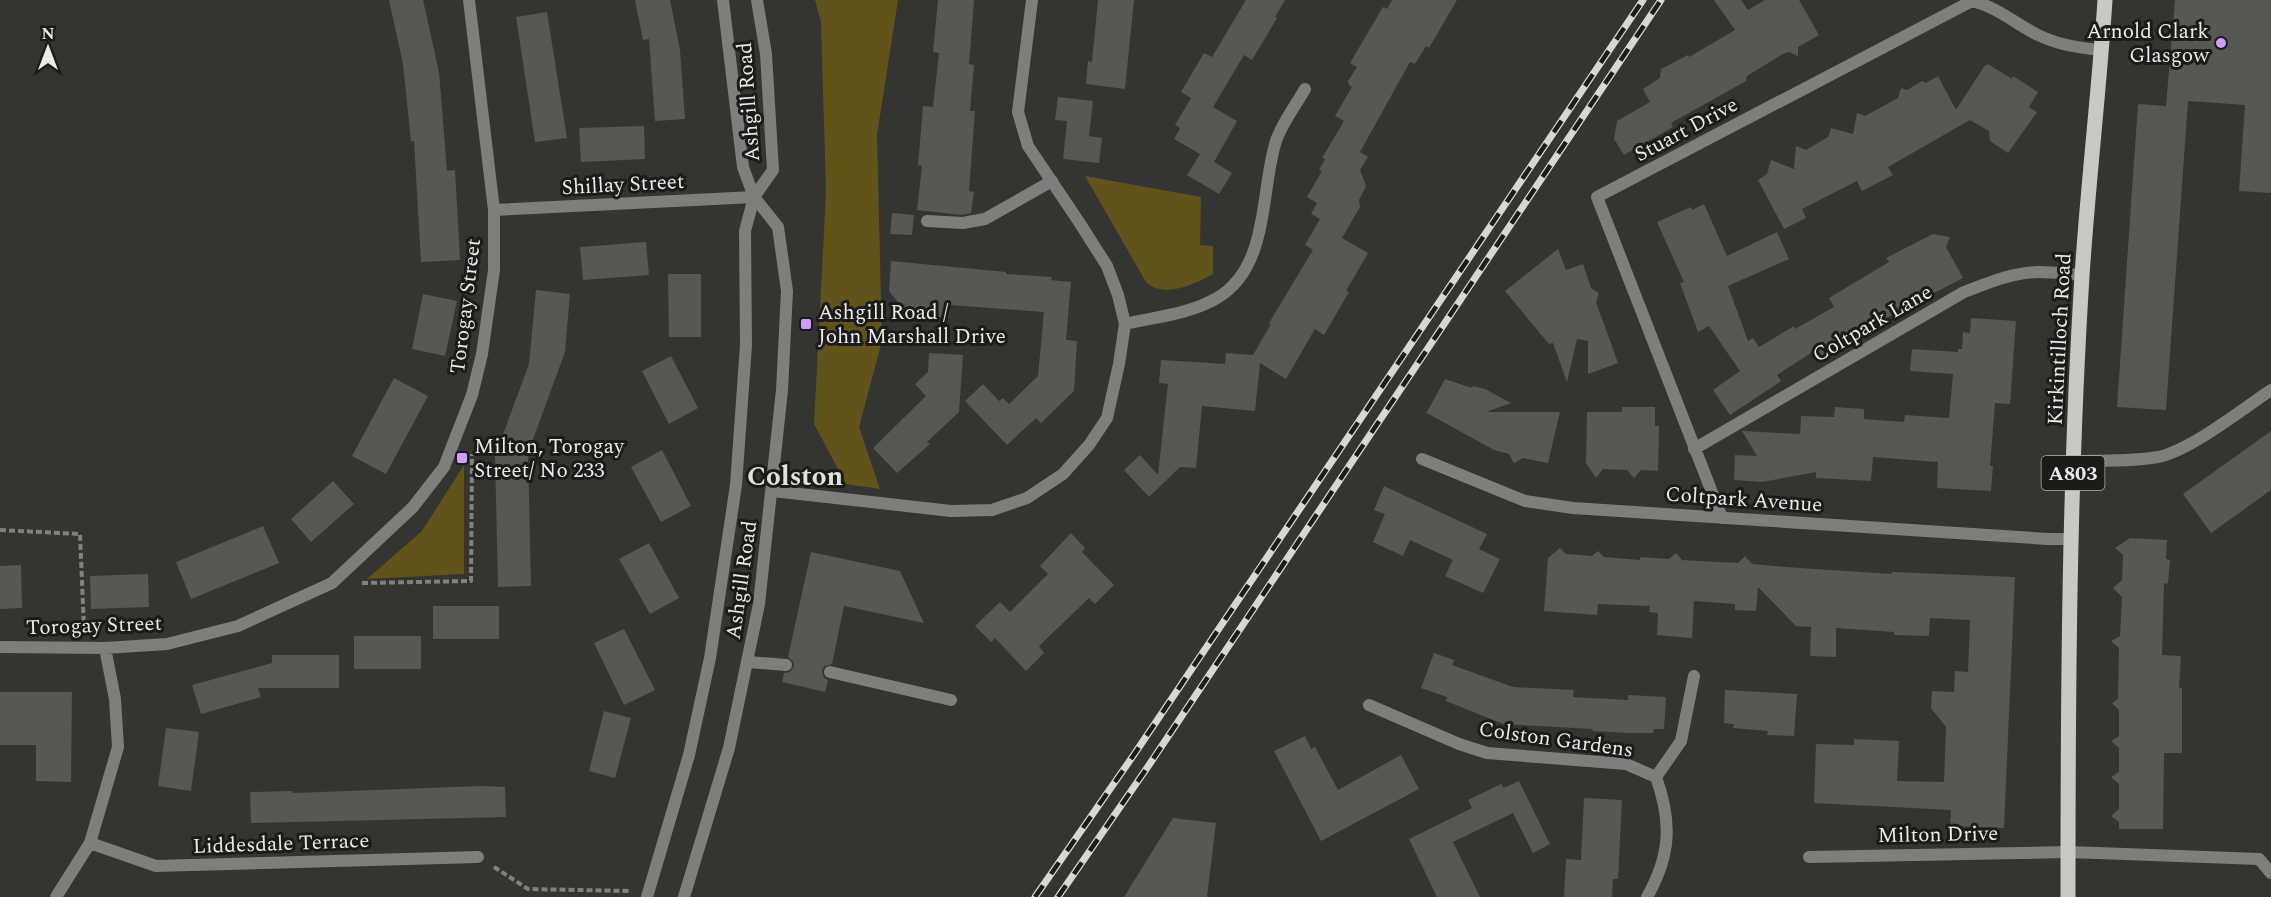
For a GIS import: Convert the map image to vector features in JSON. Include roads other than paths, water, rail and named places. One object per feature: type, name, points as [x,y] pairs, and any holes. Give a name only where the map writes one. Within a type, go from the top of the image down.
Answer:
[{"type":"main road","name":"Kirkintilloch Road","points":[[2068,897],[2071,539],[2074,461],[2082,275],[2105,0]]},
{"type":"street","name":"Torogay Street","points":[[0,647],[105,648],[167,644],[238,626],[332,583],[412,507],[444,467],[472,395],[482,354],[494,270],[494,210],[469,0]]},
{"type":"street","name":"Ashgill Road","points":[[684,897],[729,748],[759,604],[773,491],[782,390],[787,291],[778,227],[754,196],[743,167],[723,0]]},
{"type":"street","name":"Ashgill Road","points":[[647,894],[689,755],[710,658],[736,485],[746,345],[745,231],[754,196],[773,170],[766,54],[757,0]]},
{"type":"street","points":[[773,491],[951,511],[992,510],[1027,498],[1063,474],[1089,445],[1107,418],[1125,324],[1118,295],[1107,266],[1028,146],[1018,112],[1032,0]]},
{"type":"street","name":"Stuart Drive","points":[[1722,518],[1597,197],[1972,1],[1987,4],[2036,34],[2064,46],[2102,50]]},
{"type":"street","points":[[1125,324],[1192,309],[1218,297],[1240,277],[1254,252],[1263,220],[1277,139],[1305,89]]},
{"type":"street","points":[[927,221],[963,223],[985,219],[1052,181]]},
{"type":"street","name":"Shillay Street","points":[[494,210],[754,196]]},
{"type":"street","name":"Coltpark Lane","points":[[1694,449],[1964,292],[2016,275],[2037,272],[2082,275]]},
{"type":"street","points":[[2074,461],[2158,457],[2179,450],[2271,390]]},
{"type":"street","name":"Coltpark Avenue","points":[[1422,459],[1525,501],[1573,508],[2071,539]]},
{"type":"street","points":[[56,897],[90,843],[118,747],[115,699],[105,648]]},
{"type":"street","points":[[748,662],[786,665]]},
{"type":"street","points":[[830,672],[951,700]]},
{"type":"street","points":[[1656,777],[1681,741],[1694,676]]},
{"type":"street","name":"Colston Gardens","points":[[1369,705],[1459,744],[1488,753],[1626,764],[1656,777],[1664,801],[1668,829],[1666,853],[1659,877],[1647,897]]},
{"type":"street","name":"Liddesdale Terrace","points":[[90,843],[156,866],[478,857]]},
{"type":"street","name":"Milton Drive","points":[[1809,857],[2068,852],[2259,859],[2271,873]]},
{"type":"railway","points":[[1035,897],[1133,756],[1643,0]]},
{"type":"railway","points":[[1058,897],[1149,765],[1661,0]]},
{"type":"place","name":"Arnold Clark Glasgow","points":[[2221,43]]},
{"type":"place","name":"Ashgill Road / John Marshall Drive","points":[[806,324]]},
{"type":"place","name":"Milton, Torogay Street/ No 233","points":[[462,458]]},
{"type":"district","name":"Colston","points":[[795,476]]}]
